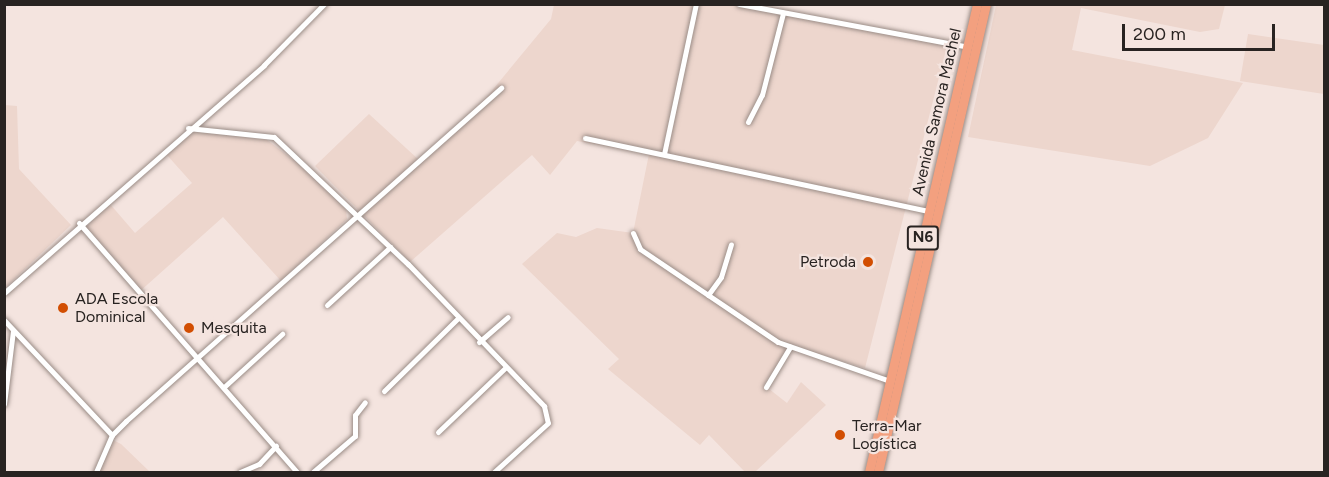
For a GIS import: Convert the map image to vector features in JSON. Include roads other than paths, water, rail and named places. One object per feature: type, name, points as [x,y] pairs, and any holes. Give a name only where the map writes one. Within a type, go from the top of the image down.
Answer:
[{"type":"highway","name":"Avenida Samora Machel","points":[[869,472],[977,4]]},
{"type":"highway","name":"Avenida Samora Machel","points":[[878,472],[986,4]]},
{"type":"street","points":[[4,293],[79,223],[264,65],[324,4]]},
{"type":"street","points":[[664,154],[696,4]]},
{"type":"street","points":[[740,4],[968,46]]},
{"type":"street","points":[[748,122],[762,95],[783,13]]},
{"type":"street","points":[[96,472],[112,435],[501,88]]},
{"type":"street","points":[[188,128],[271,135],[358,214],[549,417],[495,472]]},
{"type":"street","points":[[585,138],[929,211]]},
{"type":"street","points":[[79,223],[297,472]]},
{"type":"street","points":[[633,233],[640,249],[790,347],[890,381]]},
{"type":"street","points":[[708,295],[731,245]]},
{"type":"street","points":[[327,305],[390,247]]},
{"type":"street","points":[[479,342],[508,317]]},
{"type":"street","points":[[384,391],[457,319]]},
{"type":"street","points":[[4,320],[112,435]]},
{"type":"street","points":[[4,404],[13,330]]},
{"type":"street","points":[[224,387],[282,334]]},
{"type":"street","points":[[766,387],[790,347]]},
{"type":"street","points":[[438,432],[505,368]]},
{"type":"street","points":[[313,472],[355,436],[355,415],[365,402]]},
{"type":"street","points":[[240,472],[259,464],[276,446]]},
{"type":"place","name":"Petroda","points":[[868,262]]},
{"type":"place","name":"ADA Escola Dominical","points":[[63,308]]},
{"type":"place","name":"Mesquita","points":[[189,328]]},
{"type":"place","name":"Terra-Mar Logística","points":[[840,435]]}]
